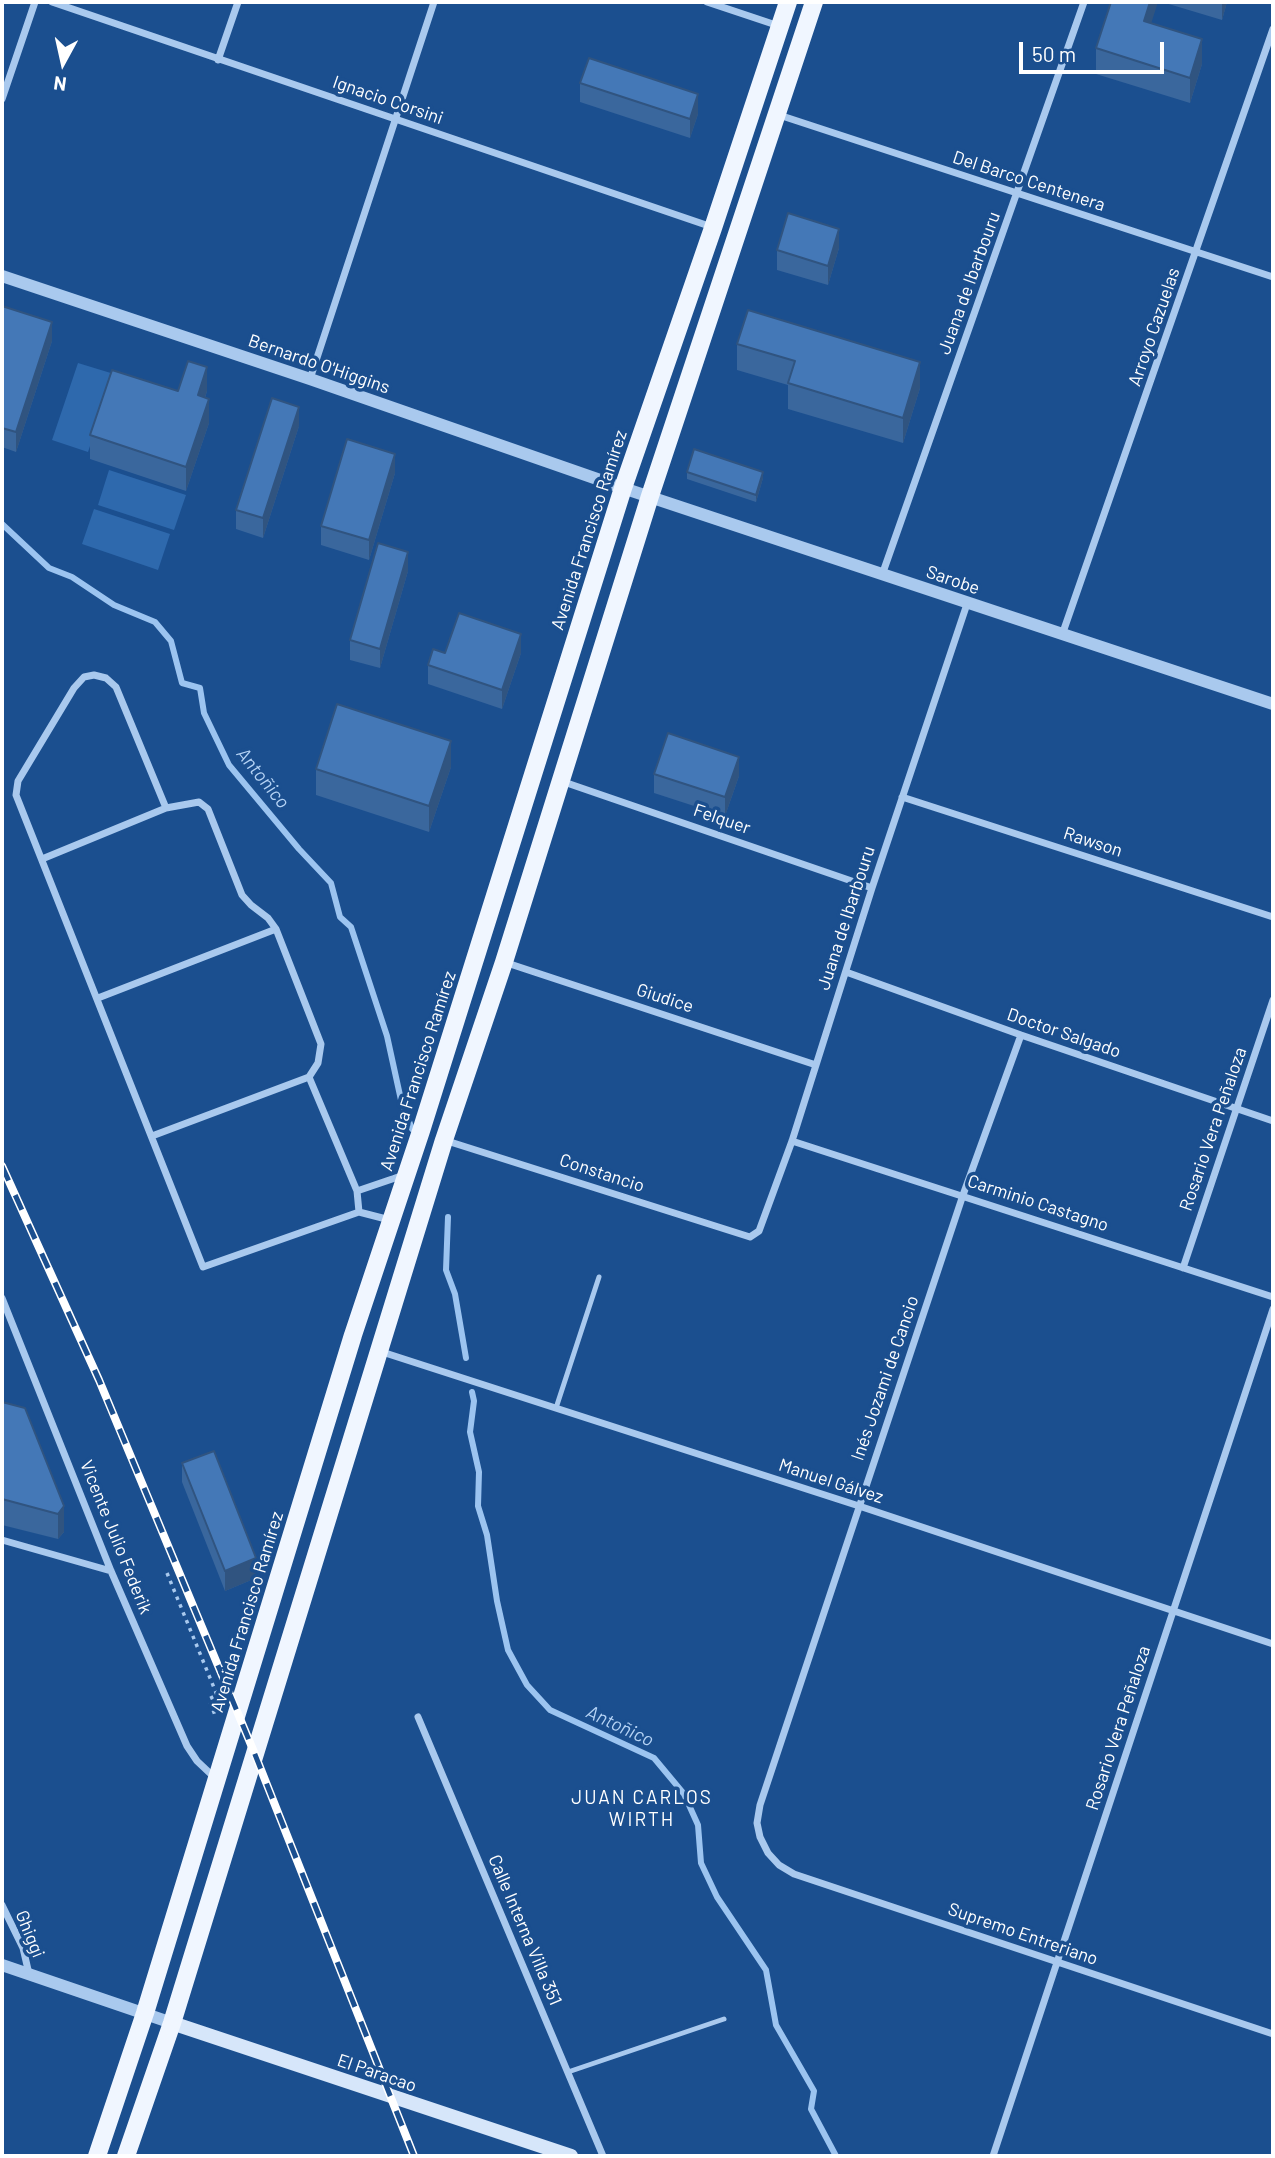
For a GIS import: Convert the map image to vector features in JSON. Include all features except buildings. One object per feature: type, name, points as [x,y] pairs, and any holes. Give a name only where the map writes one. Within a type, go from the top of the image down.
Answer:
[{"type":"main road","name":"Avenida Francisco Ramírez","points":[[97,2156],[145,2013],[353,1335],[407,1174],[623,488],[788,2]]},
{"type":"main road","points":[[126,2156],[172,2023],[444,1140],[504,962],[650,496],[814,2]]},
{"type":"main road","name":"El Paracao","points":[[172,2023],[571,2156]]},
{"type":"street","points":[[2,99],[35,2]]},
{"type":"street","name":"Ignacio Corsini","points":[[52,2],[713,228]]},
{"type":"street","points":[[218,60],[238,2]]},
{"type":"street","points":[[310,379],[434,2]]},
{"type":"street","points":[[707,2],[780,26]]},
{"type":"street","name":"Juana de Ibarbouru","points":[[882,575],[1084,2]]},
{"type":"street","name":"Arroyo Cazuelas","points":[[1062,635],[1273,29]]},
{"type":"street","name":"Del Barco Centenera","points":[[776,114],[1273,277]]},
{"type":"street","name":"Bernardo O'Higgins","points":[[2,276],[623,488]]},
{"type":"street","name":"Sarobe","points":[[623,488],[1273,705]]},
{"type":"street","name":"Juana de Ibarbouru","points":[[750,1237],[760,1231],[792,1141],[872,888],[967,604]]},
{"type":"street","points":[[166,808],[116,687],[106,678],[94,675],[84,677],[74,688],[17,787],[16,794],[203,1267],[359,1212],[392,1220]]},
{"type":"street","name":"Felquer","points":[[561,781],[872,888]]},
{"type":"street","name":"Rawson","points":[[902,797],[1273,917]]},
{"type":"street","points":[[42,859],[166,808],[199,802],[208,809],[242,895],[268,918],[276,929],[321,1044],[318,1063],[309,1077],[152,1136]]},
{"type":"street","points":[[98,998],[276,929]]},
{"type":"street","name":"Giudice","points":[[504,962],[816,1065]]},
{"type":"street","name":"Doctor Salgado","points":[[846,972],[1273,1121]]},
{"type":"street","name":"Rosario Vera Peñaloza","points":[[1183,1268],[1273,1000]]},
{"type":"street","name":"Inés Jozami de Cancio","points":[[768,1853],[757,1823],[760,1805],[963,1195],[1021,1035]]},
{"type":"street","points":[[309,1077],[357,1191],[359,1212]]},
{"type":"street","name":"Constancio","points":[[444,1140],[750,1237]]},
{"type":"street","name":"Carminio Castagno","points":[[792,1141],[1273,1297]]},
{"type":"street","points":[[357,1191],[407,1174]]},
{"type":"street","name":"Vicente Julio Federik","points":[[2,1298],[111,1572],[187,1746],[197,1761],[216,1778]]},
{"type":"street","name":"Rosario Vera Peñaloza","points":[[993,2156],[1273,1309]]},
{"type":"street","name":"Manuel Gálvez","points":[[378,1351],[859,1506],[1273,1644]]},
{"type":"street","points":[[2,1540],[111,1572]]},
{"type":"street","name":"Calle Interna Villa 351","points":[[418,1717],[603,2156]]},
{"type":"street","name":"Supremo Entreriano","points":[[768,1853],[779,1865],[794,1874],[1273,2034]]},
{"type":"street","name":"Ghiggi","points":[[2,1905],[23,1948],[29,1974]]},
{"type":"street","points":[[2,1965],[172,2023]]},
{"type":"lane","points":[[556,1408],[599,1277]]},
{"type":"lane","points":[[568,2073],[724,2019]]},
{"type":"path","points":[[167,1573],[216,1695],[209,1699],[227,1746]]},
{"type":"shaded area","points":[[78,363],[114,374],[88,452],[52,440]]},
{"type":"shaded area","points":[[109,470],[186,495],[174,530],[98,505]]},
{"type":"shaded area","points":[[94,509],[170,534],[158,570],[82,544]]},
{"type":"waterway","name":"Antoñico","points":[[2,524],[49,568],[72,577],[114,605],[155,622],[171,641],[182,683],[200,688],[204,713],[229,765],[331,883],[340,917],[351,927],[387,1036],[401,1100],[412,1129]]},
{"type":"waterway","name":"Antoñico","points":[[448,1217],[446,1270],[455,1294],[466,1358]]},
{"type":"waterway","name":"Antoñico","points":[[472,1392],[474,1401],[470,1432],[479,1472],[478,1506],[487,1535],[508,1650],[527,1685],[550,1710],[654,1758],[684,1794],[698,1825],[701,1863],[717,1897],[766,1970],[776,2025],[814,2091],[811,2109],[836,2156]]},
{"type":"railway","points":[[2,1166],[99,1380],[254,1752],[414,2156]]},
{"type":"district","name":"JUAN CARLOS WIRTH","points":[[642,1809]]}]
